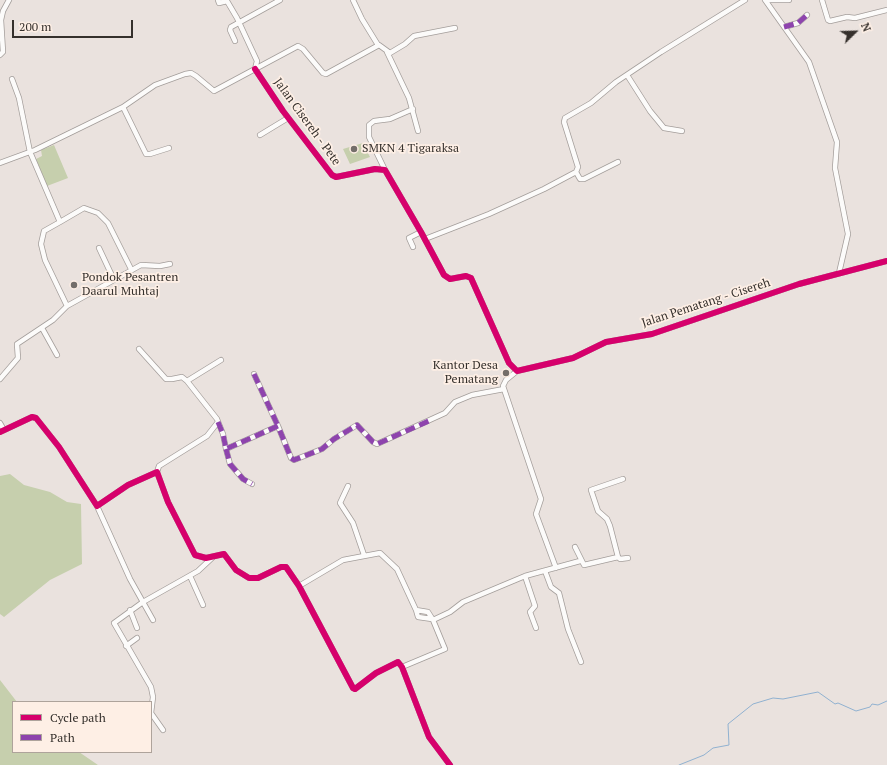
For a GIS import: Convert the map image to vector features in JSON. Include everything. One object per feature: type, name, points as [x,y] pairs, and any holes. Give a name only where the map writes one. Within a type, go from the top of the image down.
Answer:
[{"type":"street","points":[[0,55],[3,52],[1,20],[3,11],[9,0]]},
{"type":"street","points":[[218,0],[219,3],[227,1],[239,23],[257,62],[255,70]]},
{"type":"street","points":[[235,41],[230,28],[280,0]]},
{"type":"street","points":[[353,0],[362,19],[378,45],[380,45],[387,52],[413,109],[418,131]]},
{"type":"street","points":[[425,239],[489,214],[544,189],[576,172],[578,167],[564,122],[565,118],[591,103],[627,75],[745,0]]},
{"type":"street","points":[[765,0],[809,62],[837,142],[835,168],[848,234],[839,273]]},
{"type":"street","points":[[769,0],[789,0]]},
{"type":"street","points":[[822,0],[828,20],[830,21],[846,17],[855,18],[887,10]]},
{"type":"street","points":[[784,27],[798,23],[807,15]]},
{"type":"street","points":[[387,52],[391,52],[401,47],[414,36],[455,28]]},
{"type":"street","points":[[0,161],[30,152],[123,107],[155,85],[189,73],[199,78],[213,91],[298,46],[303,49],[323,73],[326,74],[378,45]]},
{"type":"street","name":"Jalan Cisereh - Pete","points":[[255,70],[288,118],[333,176],[379,169],[385,170]]},
{"type":"street","points":[[627,75],[650,111],[664,128],[682,131]]},
{"type":"street","points":[[12,78],[19,98],[30,152],[60,222]]},
{"type":"street","points":[[123,107],[146,154],[169,148]]},
{"type":"street","points":[[413,109],[390,119],[374,121],[369,125],[370,137],[385,170],[444,275],[450,279],[466,276],[471,278],[509,363],[517,371],[504,383],[504,389],[541,499],[536,514],[556,568]]},
{"type":"street","points":[[260,135],[288,118]]},
{"type":"street","points":[[576,172],[580,179],[584,180],[618,162]]},
{"type":"street","points":[[67,306],[45,260],[41,244],[44,231],[84,208],[98,213],[108,223],[131,269]]},
{"type":"street","points":[[413,247],[409,238],[421,232]]},
{"type":"street","points":[[99,248],[114,280]]},
{"type":"street","name":"Jalan Pematang - Cisereh","points":[[517,371],[572,358],[606,342],[652,334],[799,284],[887,261]]},
{"type":"street","points":[[0,378],[18,358],[17,344],[42,328],[67,306],[131,269],[145,264],[160,266],[170,264]]},
{"type":"street","points":[[42,328],[57,354]]},
{"type":"street","points":[[139,349],[166,378],[172,379],[182,377],[187,381],[218,422],[223,434],[230,464],[243,479],[252,484]]},
{"type":"street","points":[[187,381],[221,360]]},
{"type":"street","points":[[254,374],[291,458],[294,460],[322,449],[334,439],[357,425],[373,442],[380,443],[445,413],[455,402],[472,395],[504,389]]},
{"type":"street","points":[[0,423],[2,431],[32,417],[36,418],[59,447],[97,506],[130,579],[153,620]]},
{"type":"street","points":[[218,422],[207,436],[159,466],[157,472],[168,502],[193,553],[201,558],[226,555],[236,570],[249,578],[258,578],[285,566],[300,586],[354,689],[372,676],[396,662],[402,667],[429,737],[450,765]]},
{"type":"street","points":[[226,449],[278,426]]},
{"type":"street","points":[[97,506],[128,485],[157,472]]},
{"type":"street","points":[[618,557],[610,526],[607,519],[598,511],[591,490],[623,479]]},
{"type":"street","points":[[348,486],[340,503],[353,523],[364,555]]},
{"type":"street","points":[[575,547],[582,565],[618,557],[620,559],[628,558]]},
{"type":"street","points":[[300,586],[343,560],[380,553],[394,565],[402,579],[418,618],[433,620],[450,612],[467,600],[525,576],[580,561]]},
{"type":"street","points":[[152,705],[153,697],[151,687],[114,623],[143,602],[205,567],[213,557]]},
{"type":"street","points":[[545,571],[551,587],[560,594],[568,629],[581,662]]},
{"type":"street","points":[[190,576],[203,605]]},
{"type":"street","points":[[525,576],[535,606],[530,612],[536,628]]},
{"type":"street","points":[[130,610],[137,628]]},
{"type":"street","points":[[402,667],[446,649],[428,612],[416,610]]},
{"type":"street","points":[[126,646],[137,638]]},
{"type":"street","points":[[152,714],[163,730]]},
{"type":"green space","points":[[363,143],[370,157],[350,164],[343,149]]},
{"type":"green space","points":[[54,145],[68,178],[47,186],[36,159],[42,156],[41,150]]},
{"type":"green space","points":[[10,474],[24,485],[50,492],[67,502],[81,504],[82,564],[50,580],[4,617],[0,614],[0,476]]},
{"type":"green space","points":[[0,680],[16,701],[12,701],[12,753],[80,753],[98,765],[0,765]]},
{"type":"waterway","points":[[679,765],[704,755],[713,748],[729,745],[728,724],[753,704],[773,698],[783,699],[818,692],[835,704],[838,703],[856,711],[870,707],[872,704],[878,705],[887,701]]},
{"type":"marked path","points":[[784,27],[798,23],[807,15]]},
{"type":"marked path","points":[[254,374],[278,426]]},
{"type":"marked path","points":[[218,422],[223,434],[226,449],[278,426],[291,458],[294,460],[322,449],[334,439],[357,425],[373,442],[377,444],[431,420]]},
{"type":"marked path","points":[[226,449],[230,464],[243,479],[252,484]]},
{"type":"cycle path","points":[[255,69],[283,111],[332,175],[336,177],[375,169],[385,170],[444,275],[450,279],[466,276],[471,278],[509,363],[517,371],[573,358],[606,342],[652,334],[799,284],[887,261]]},
{"type":"cycle path","points":[[0,432],[32,417],[36,418],[59,447],[97,506],[128,485],[157,472],[168,502],[195,555],[206,558],[224,554],[236,570],[249,578],[258,578],[281,567],[286,567],[299,586],[353,688],[355,689],[376,673],[398,662],[402,667],[429,737],[450,765]]},
{"type":"place","name":"SMKN 4 Tigaraksa","points":[[354,149]]},
{"type":"place","name":"Pondok Pesantren Daarul Muhtaj","points":[[74,285]]},
{"type":"place","name":"Kantor Desa Pematang","points":[[506,373]]}]
